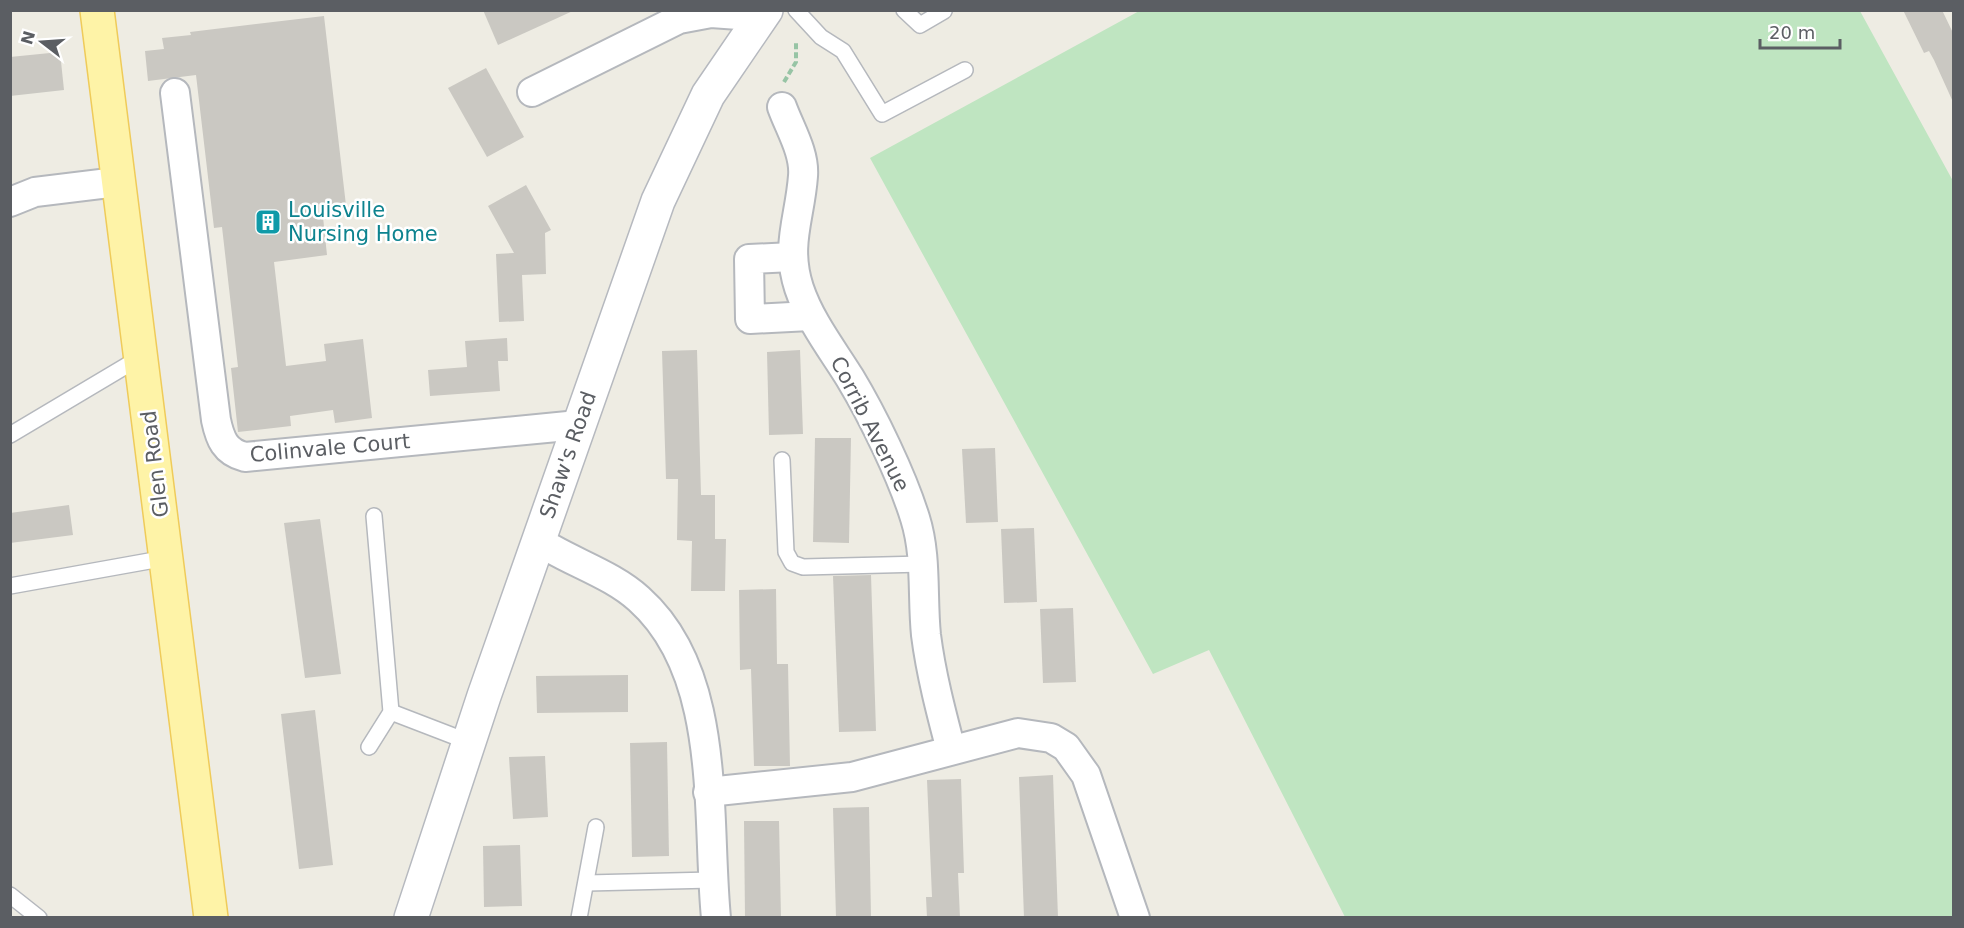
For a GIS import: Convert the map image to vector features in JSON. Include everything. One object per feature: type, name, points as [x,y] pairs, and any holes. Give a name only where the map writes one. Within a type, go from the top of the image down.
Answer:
[{"type":"main road","name":"Glen Road","points":[[97,10],[211,918]]},
{"type":"street","points":[[532,92],[678,19],[711,13],[762,15]]},
{"type":"street","name":"Shaw's Road","points":[[411,918],[578,424],[658,201],[708,94],[762,15]]},
{"type":"street","name":"Colinvale Court","points":[[175,93],[216,420],[224,445],[234,454],[245,457],[578,424]]},
{"type":"street","name":"Corrib Avenue","points":[[782,108],[802,159],[803,176],[794,227],[792,257],[799,288],[810,316],[852,381],[902,483],[918,529],[923,564],[926,633],[933,680],[951,750]]},
{"type":"street","points":[[10,202],[35,192],[117,182]]},
{"type":"street","points":[[792,257],[749,259],[750,319],[810,316]]},
{"type":"street","points":[[537,544],[552,549],[608,578],[637,597],[661,620],[678,648],[692,684],[705,742],[716,918]]},
{"type":"street","points":[[708,792],[852,777],[1018,733],[1051,738],[1066,747],[1086,775],[1135,918]]},
{"type":"lane","points":[[796,10],[821,37],[843,51],[882,114],[965,70]]},
{"type":"lane","points":[[903,10],[920,25],[944,11]]},
{"type":"lane","points":[[10,435],[141,357]]},
{"type":"lane","points":[[782,460],[786,552],[792,563],[802,567],[923,564]]},
{"type":"lane","points":[[369,747],[391,712],[374,516]]},
{"type":"lane","points":[[10,586],[166,558]]},
{"type":"lane","points":[[391,712],[469,742]]},
{"type":"lane","points":[[579,918],[596,827]]},
{"type":"lane","points":[[587,883],[712,880]]},
{"type":"lane","points":[[10,895],[39,918]]},
{"type":"path","points":[[782,108],[778,94],[796,62],[795,36]]},
{"type":"green space","points":[[1141,10],[1860,11],[1953,181],[1953,917],[1345,917],[1209,650],[1153,674],[870,158]]},
{"type":"building","points":[[483,10],[575,10],[498,45]]},
{"type":"building","points":[[1903,10],[1942,10],[1953,33],[1953,102],[1934,60],[1929,51],[1924,53]]},
{"type":"building","name":"Louisville Nursing Home","points":[[324,16],[347,214],[323,217],[327,255],[274,262],[286,366],[326,361],[324,344],[363,339],[372,418],[335,423],[333,410],[290,416],[291,426],[238,432],[231,368],[238,367],[222,227],[214,228],[196,75],[148,81],[145,51],[164,49],[162,38],[191,35],[190,32]]},
{"type":"building","points":[[60,52],[64,90],[10,96],[10,57]]},
{"type":"building","points":[[486,68],[524,137],[487,157],[448,88]]},
{"type":"building","points":[[526,185],[551,230],[545,233],[546,274],[522,275],[524,321],[499,322],[496,254],[514,253],[488,206]]},
{"type":"building","points":[[507,338],[508,361],[498,361],[500,391],[430,396],[428,370],[467,367],[465,341]]},
{"type":"building","points":[[697,350],[701,495],[715,495],[715,539],[726,539],[725,591],[691,591],[692,541],[677,540],[678,479],[666,479],[662,351]]},
{"type":"building","points":[[800,350],[803,434],[769,435],[767,352]]},
{"type":"building","points":[[815,438],[851,438],[849,543],[813,542]]},
{"type":"building","points":[[995,448],[998,522],[966,523],[962,449]]},
{"type":"building","points":[[69,505],[73,535],[10,543],[10,513]]},
{"type":"building","points":[[320,519],[341,674],[305,678],[284,523]]},
{"type":"building","points":[[1034,528],[1037,602],[1004,603],[1001,529]]},
{"type":"building","points":[[871,575],[876,731],[839,732],[833,576]]},
{"type":"building","points":[[776,589],[777,664],[788,664],[790,766],[754,766],[751,669],[740,670],[739,590]]},
{"type":"building","points":[[1073,608],[1076,682],[1043,683],[1040,609]]},
{"type":"building","points":[[628,675],[628,712],[537,713],[536,676]]},
{"type":"building","points":[[315,710],[333,865],[299,869],[281,714]]},
{"type":"building","points":[[667,742],[669,856],[632,857],[630,743]]},
{"type":"building","points":[[545,756],[548,817],[513,819],[509,757]]},
{"type":"building","points":[[1053,775],[1058,918],[1024,918],[1019,777]]},
{"type":"building","points":[[961,779],[964,873],[958,873],[960,918],[927,918],[926,897],[932,897],[927,780]]},
{"type":"building","points":[[869,807],[871,918],[836,918],[833,808]]},
{"type":"building","points":[[744,821],[779,821],[781,918],[745,918]]},
{"type":"building","points":[[520,845],[522,906],[484,907],[483,846]]},
{"type":"place","name":"Louisville Nursing Home","points":[[268,222]]}]
